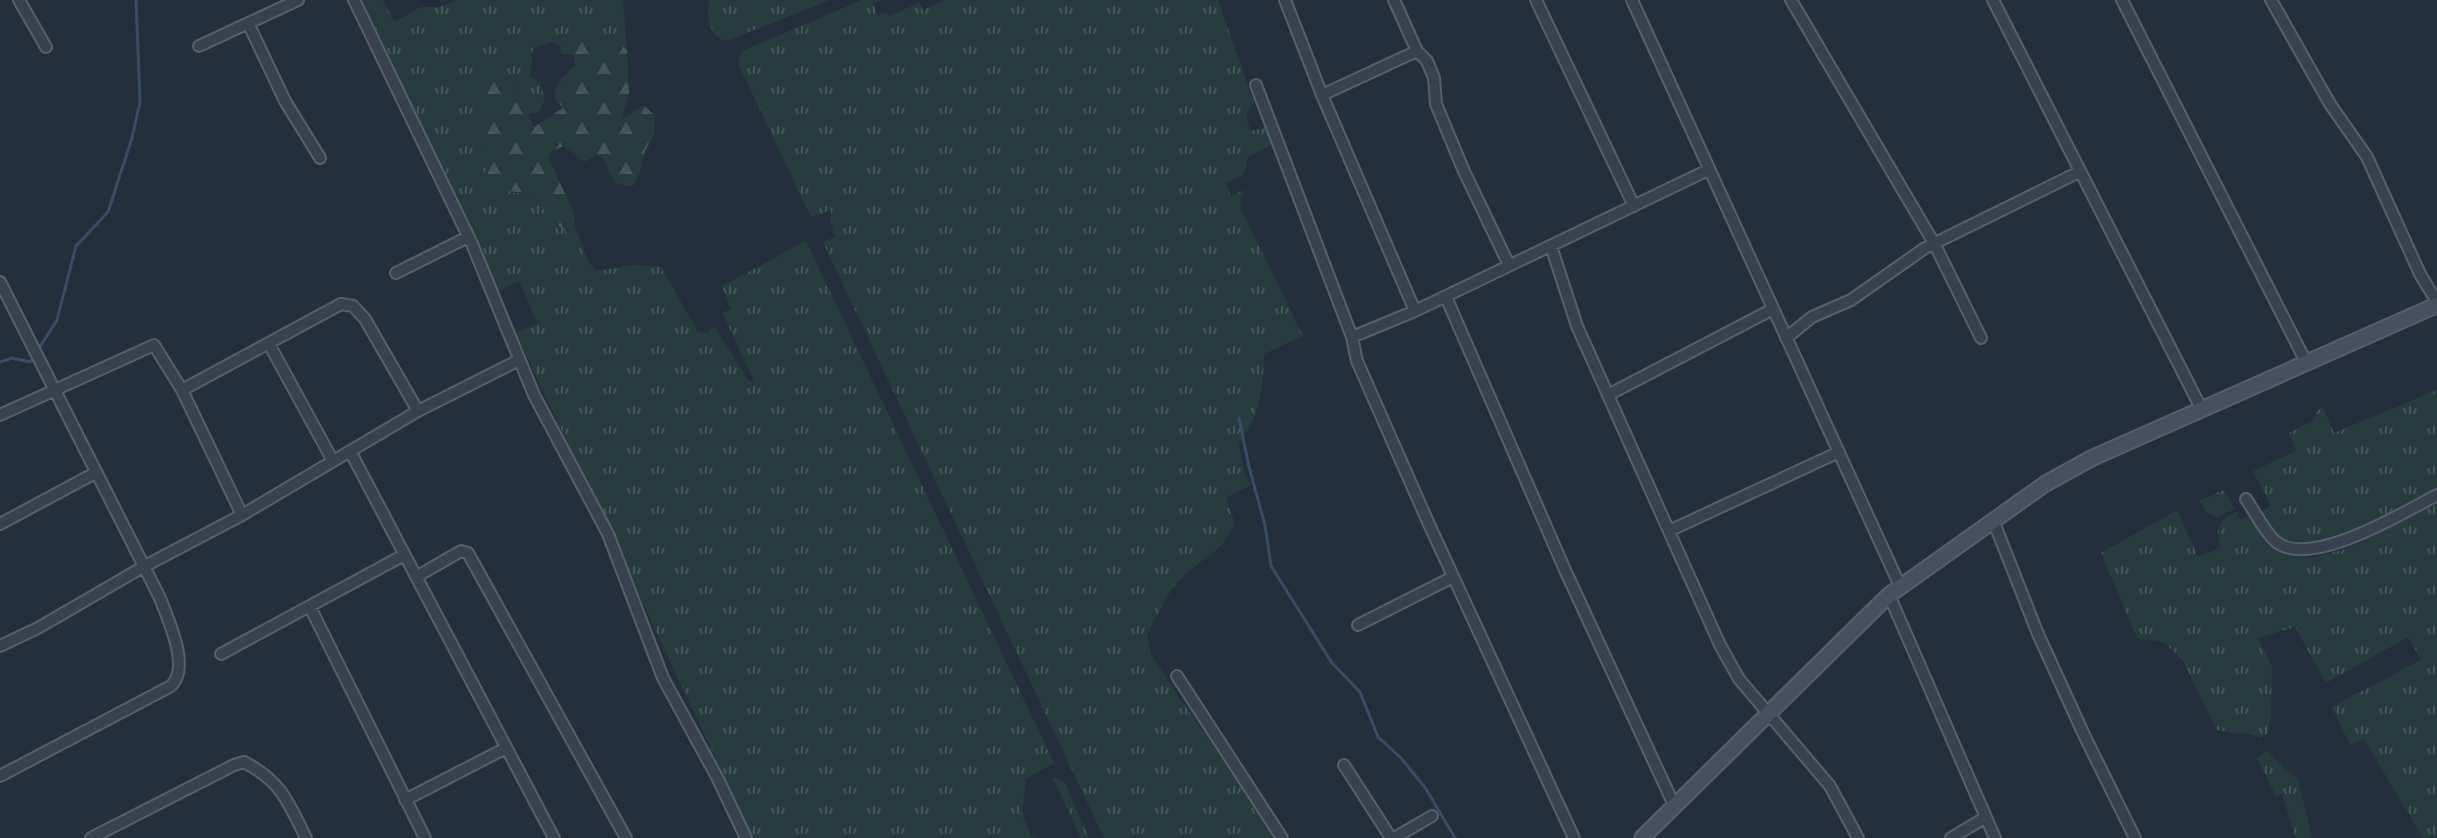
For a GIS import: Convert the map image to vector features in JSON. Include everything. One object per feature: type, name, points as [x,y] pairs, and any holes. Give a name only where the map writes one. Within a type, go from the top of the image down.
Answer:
[{"type":"street","points":[[19,0],[46,47]]},
{"type":"street","points":[[199,46],[298,0]]},
{"type":"street","points":[[354,0],[468,237],[545,418],[608,534],[663,678],[746,838]]},
{"type":"street","points":[[1285,0],[1322,95],[1415,311]]},
{"type":"street","points":[[1394,0],[1417,51],[1427,61],[1434,78],[1436,104],[1509,265]]},
{"type":"street","points":[[1536,0],[1634,206]]},
{"type":"street","points":[[1632,0],[1839,452],[1995,838]]},
{"type":"street","points":[[1791,0],[1935,245],[1981,338]]},
{"type":"street","points":[[1993,0],[2202,410]]},
{"type":"street","points":[[2122,0],[2306,362]]},
{"type":"street","points":[[1642,838],[1894,591],[2045,484],[2092,458],[2437,304],[2420,274],[2367,157],[2330,104],[2271,0]]},
{"type":"street","points":[[248,23],[285,101],[320,158]]},
{"type":"street","points":[[1322,95],[1417,51]]},
{"type":"street","points":[[1256,85],[1352,337],[1357,361],[1574,838]]},
{"type":"street","points":[[1352,337],[1446,297],[1708,170]]},
{"type":"street","points":[[1786,338],[1812,317],[1851,300],[1897,266],[2079,172]]},
{"type":"street","points":[[396,273],[468,237]]},
{"type":"street","points":[[1551,246],[1573,317],[1720,645],[1739,679],[1830,786],[1858,838]]},
{"type":"street","points":[[0,282],[160,598],[178,653],[176,681],[0,776]]},
{"type":"street","points":[[1446,297],[1565,570],[1674,805]]},
{"type":"street","points":[[182,390],[336,306],[353,306],[365,319],[418,411]]},
{"type":"street","points":[[1608,395],[1773,309]]},
{"type":"street","points":[[269,344],[333,461]]},
{"type":"street","points":[[0,415],[154,345],[182,390],[242,515]]},
{"type":"street","points":[[0,646],[242,515],[418,411],[519,360]]},
{"type":"street","points":[[350,451],[554,838]]},
{"type":"street","points":[[1669,531],[1839,452]]},
{"type":"street","points":[[0,524],[95,473]]},
{"type":"street","points":[[2246,499],[2276,542],[2292,549],[2307,550],[2333,545],[2437,495]]},
{"type":"street","points":[[1993,520],[2065,694],[2135,838]]},
{"type":"street","points":[[416,577],[461,551],[468,553],[626,838]]},
{"type":"street","points":[[221,654],[404,555]]},
{"type":"street","points":[[1358,625],[1453,577]]},
{"type":"street","points":[[310,607],[425,838]]},
{"type":"street","points":[[1177,676],[1282,838]]},
{"type":"street","points":[[405,800],[506,748]]},
{"type":"street","points":[[91,838],[244,762],[271,778],[284,795],[302,837]]},
{"type":"street","points":[[1344,765],[1392,838],[1432,816]]},
{"type":"street","points":[[1951,838],[1986,817]]},
{"type":"green space","points":[[360,0],[383,0],[394,22],[421,7],[438,7],[457,0],[623,0],[627,50],[610,35],[568,38],[560,46],[551,42],[533,48],[530,76],[540,82],[545,98],[539,112],[527,114],[507,73],[486,116],[478,142],[511,193],[529,193],[567,233],[575,227],[589,263],[596,271],[633,265],[661,267],[698,332],[707,333],[714,326],[750,383],[754,380],[722,313],[731,309],[722,286],[806,241],[1054,763],[1026,779],[1022,813],[1031,836],[1037,838],[753,838],[516,333],[537,323],[519,281],[497,292]]},
{"type":"green space","points":[[709,0],[831,0],[726,41],[712,30],[708,19]]},
{"type":"green space","points":[[862,0],[881,0],[873,3],[878,16],[886,13],[889,16],[919,3],[923,10],[944,0],[1218,0],[1254,103],[1247,113],[1249,127],[1251,131],[1266,128],[1272,144],[1248,157],[1244,174],[1225,184],[1231,196],[1244,190],[1241,209],[1303,336],[1264,354],[1259,401],[1246,434],[1239,443],[1244,473],[1251,485],[1226,498],[1235,524],[1221,546],[1185,574],[1171,590],[1147,634],[1151,654],[1176,693],[1279,838],[1104,838],[823,242],[835,237],[830,221],[831,210],[811,217],[740,68],[738,60],[742,51]]},
{"type":"green space","points":[[610,35],[627,50],[629,93],[622,119],[644,105],[655,116],[654,135],[633,186],[617,184],[602,156],[596,155],[584,162],[564,146],[552,151],[548,157],[574,213],[575,227],[567,234],[529,193],[494,190],[483,177],[488,163],[478,142],[477,128],[486,115],[480,91],[484,74],[500,67],[507,73],[534,127],[563,108],[554,98],[556,86],[575,64],[574,55],[562,54],[560,46],[568,38]]},
{"type":"green space","points":[[2437,390],[2437,493],[2380,522],[2335,540],[2294,545],[2273,533],[2260,513],[2271,506],[2253,471],[2296,451],[2289,433],[2312,421],[2318,410],[2323,408],[2334,433]]},
{"type":"green space","points":[[2223,490],[2235,509],[2216,517],[2205,511],[2200,501]]},
{"type":"green space","points":[[2437,504],[2437,838],[2423,838],[2364,739],[2350,745],[2332,707],[2421,660],[2408,637],[2326,683],[2295,627],[2258,638],[2272,666],[2268,734],[2260,738],[2217,730],[2183,661],[2164,642],[2137,638],[2101,553],[2177,510],[2198,557],[2220,548],[2220,526],[2225,518],[2236,512],[2241,520],[2251,516],[2266,544],[2281,552],[2311,558],[2349,548]]},
{"type":"green space","points":[[2266,751],[2298,780],[2312,838],[2296,838],[2282,794],[2276,796],[2257,759]]},
{"type":"green space","points":[[1055,777],[1065,783],[1089,838],[1081,838]]},
{"type":"waterway","points":[[38,350],[57,320],[76,246],[108,212],[132,138],[140,102],[136,0]]},
{"type":"waterway","points":[[0,362],[12,358],[30,362],[34,357]]},
{"type":"waterway","points":[[1239,418],[1265,525],[1271,566],[1332,663],[1360,692],[1378,737],[1401,758],[1426,789],[1455,838]]}]
